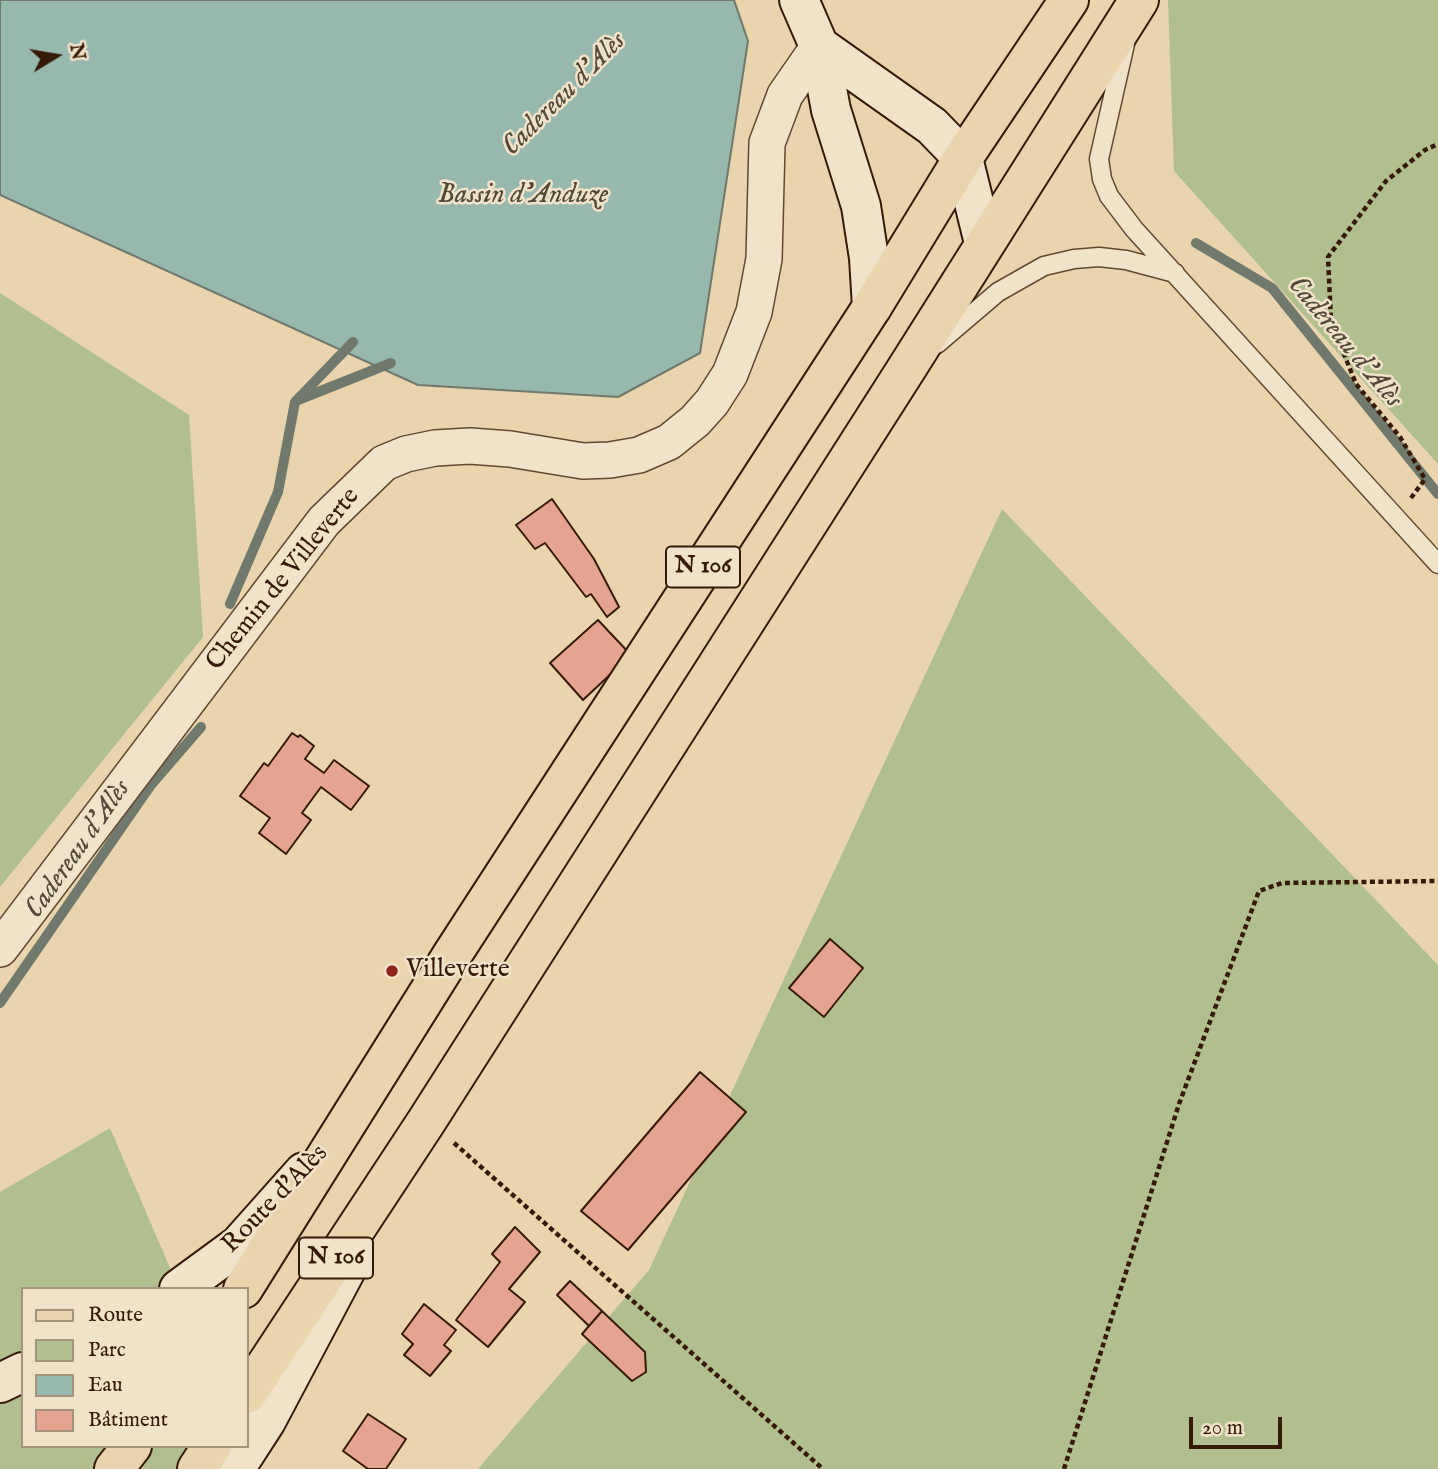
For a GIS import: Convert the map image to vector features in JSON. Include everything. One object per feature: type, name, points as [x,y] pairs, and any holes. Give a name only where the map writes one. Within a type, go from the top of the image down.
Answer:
[{"type":"main road","points":[[799,0],[819,47],[831,110],[861,206],[869,258],[872,307]]},
{"type":"main road","name":"N 106","points":[[244,1287],[452,955],[872,307],[963,158],[1069,0]]},
{"type":"main road","name":"N 106","points":[[248,1392],[426,1122],[1137,4]]},
{"type":"main road","points":[[819,47],[932,126],[963,158],[984,243]]},
{"type":"main road","points":[[235,1469],[266,1421],[426,1122]]},
{"type":"main road","name":"Route d'Alès","points":[[182,1287],[239,1245],[338,1134]]},
{"type":"main road","points":[[0,1382],[21,1373]]},
{"type":"main road","points":[[114,1469],[130,1448]]},
{"type":"main road","points":[[197,1469],[211,1448]]},
{"type":"street","name":"Chemin de Villeverte","points":[[0,949],[324,521],[384,463],[406,454],[435,448],[470,446],[510,449],[583,461],[610,460],[639,455],[669,442],[695,421],[712,402],[730,374],[754,312],[764,259],[767,143],[785,95],[819,47]]},
{"type":"lane","points":[[1137,4],[1101,142],[1099,159],[1102,179],[1118,211],[1438,564]]},
{"type":"lane","points":[[905,371],[998,292],[1044,266],[1099,257],[1126,260],[1175,273]]},
{"type":"path","points":[[1396,518],[1425,479],[1400,437],[1356,384],[1331,321],[1328,257],[1386,181],[1425,150],[1438,144]]},
{"type":"path","points":[[1064,1469],[1180,1104],[1259,891],[1282,883],[1438,881]]},
{"type":"path","points":[[426,1122],[460,1147],[823,1469]]},
{"type":"green space","points":[[1168,0],[1438,0],[1438,464],[1174,171]]},
{"type":"green space","points":[[0,293],[189,415],[203,637],[0,887]]},
{"type":"green space","points":[[1002,509],[1438,965],[1438,1469],[478,1469],[649,1270]]},
{"type":"green space","points":[[110,1128],[178,1287],[21,1287],[21,1448],[248,1448],[248,1445],[258,1469],[0,1469],[0,1192]]},
{"type":"water","name":"Bassin d'Anduze","points":[[0,0],[734,0],[748,41],[700,353],[618,397],[418,385],[0,195]]},
{"type":"building","points":[[552,499],[594,559],[619,607],[607,617],[591,594],[586,597],[545,543],[535,549],[516,525]]},
{"type":"building","points":[[598,620],[631,655],[583,700],[550,663]]},
{"type":"building","points":[[292,733],[298,737],[300,735],[314,746],[305,759],[324,773],[334,760],[369,786],[351,810],[321,787],[302,813],[311,820],[286,854],[259,833],[270,818],[240,796],[264,763],[268,766]]},
{"type":"building","points":[[830,939],[863,968],[824,1017],[789,988]]},
{"type":"building","points":[[700,1072],[746,1112],[628,1250],[581,1211]]},
{"type":"building","points":[[515,1227],[540,1252],[509,1289],[525,1302],[488,1347],[456,1320],[500,1262],[492,1254]]},
{"type":"building","points":[[570,1281],[602,1311],[589,1326],[557,1295]]},
{"type":"building","points":[[424,1304],[456,1330],[444,1345],[451,1351],[430,1376],[404,1355],[413,1344],[402,1334]]},
{"type":"building","points":[[602,1311],[645,1352],[646,1372],[632,1381],[582,1334]]},
{"type":"building","points":[[368,1414],[406,1439],[386,1469],[368,1469],[343,1451]]},
{"type":"waterway","name":"Cadereau d'Alès","points":[[1196,243],[1272,288],[1438,494]]},
{"type":"waterway","name":"Cadereau d'Alès","points":[[230,604],[278,492],[295,402],[353,342]]},
{"type":"waterway","name":"Cadereau d'Alès","points":[[298,400],[391,363]]},
{"type":"waterway","name":"Cadereau d'Alès","points":[[0,1003],[151,785],[201,727]]},
{"type":"place","name":"Villeverte","points":[[392,971]]}]
